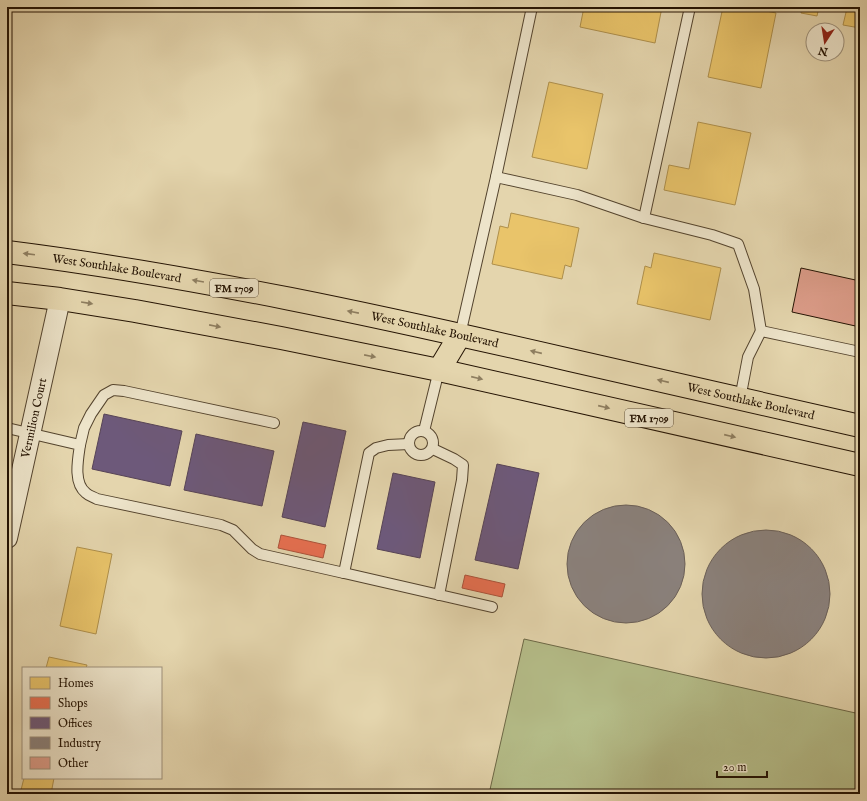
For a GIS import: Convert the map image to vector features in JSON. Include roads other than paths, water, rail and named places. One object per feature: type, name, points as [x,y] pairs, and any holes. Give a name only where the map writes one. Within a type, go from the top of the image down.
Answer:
[{"type":"main road","name":"West Southlake Boulevard","points":[[7,252],[121,268],[219,285],[358,313],[860,426]]},
{"type":"main road","name":"FM 1709","points":[[7,293],[60,299],[135,311],[281,338],[439,370],[860,465]]},
{"type":"main road","points":[[439,370],[460,335]]},
{"type":"street","name":"Vermilion Court","points":[[7,538],[60,299]]},
{"type":"lane","points":[[460,335],[496,177],[532,7]]},
{"type":"lane","points":[[644,218],[690,7]]},
{"type":"lane","points":[[496,177],[577,195],[644,218],[712,235],[738,244],[754,289],[761,331],[748,357],[740,399]]},
{"type":"lane","points":[[761,331],[860,352]]},
{"type":"lane","points":[[424,431],[439,370]]},
{"type":"lane","points":[[274,423],[124,391],[113,390],[104,394],[84,428],[77,462],[78,482],[85,493],[97,499],[221,525],[233,530],[252,549],[260,554],[492,607]]},
{"type":"lane","points":[[7,428],[80,445]]},
{"type":"lane","points":[[424,431],[431,434],[434,441],[433,449],[428,454],[422,456],[411,450],[409,444],[411,436],[416,432],[424,431]]},
{"type":"lane","points":[[344,574],[369,454],[376,448],[388,445],[409,444]]},
{"type":"lane","points":[[433,449],[463,465],[462,480],[439,595]]}]
